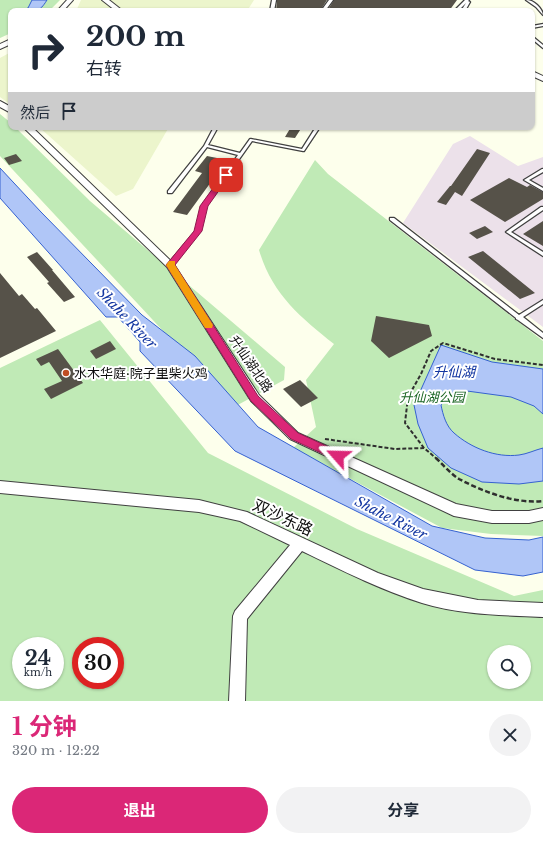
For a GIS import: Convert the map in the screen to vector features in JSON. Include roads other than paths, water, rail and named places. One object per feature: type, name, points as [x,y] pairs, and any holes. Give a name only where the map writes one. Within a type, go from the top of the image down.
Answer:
[{"type":"street","points":[[63,8],[70,0]]},
{"type":"street","points":[[105,0],[116,8]]},
{"type":"street","name":"升仙湖北路","points":[[30,130],[170,265],[254,398],[294,436],[454,510],[492,518],[529,517],[543,514]]},
{"type":"street","name":"双沙东路","points":[[0,487],[198,506],[242,516],[374,578],[423,596],[478,608],[543,610]]},
{"type":"street","points":[[237,701],[240,616],[300,543]]},
{"type":"lane","points":[[459,8],[468,0]]},
{"type":"lane","points":[[528,0],[537,6],[543,14]]},
{"type":"lane","points":[[535,39],[543,46]]},
{"type":"lane","points":[[170,192],[206,146],[214,130]]},
{"type":"lane","points":[[170,265],[198,231],[204,206],[251,140],[303,150],[316,130]]},
{"type":"lane","points":[[206,146],[241,154]]},
{"type":"lane","points":[[543,170],[526,180],[543,190]]},
{"type":"lane","points":[[543,208],[508,232],[543,254]]},
{"type":"lane","points":[[392,219],[543,336]]},
{"type":"lane","points":[[518,318],[543,302]]},
{"type":"water","points":[[32,0],[47,0],[40,8],[28,8]]},
{"type":"water","name":"Shahe River","points":[[0,168],[142,315],[195,356],[258,427],[432,526],[485,538],[529,540],[543,537],[543,572],[523,576],[475,570],[235,451],[140,351],[140,342],[118,317],[106,317],[0,198]]},
{"type":"water","name":"升仙湖","points":[[441,345],[492,362],[543,369],[543,414],[534,406],[511,397],[467,391],[449,396],[441,405],[445,420],[451,430],[468,443],[484,451],[510,456],[543,448],[543,481],[519,484],[482,482],[451,468],[428,448],[418,424],[414,405]]},
{"type":"place","name":"水木华庭·院子里柴火鸡","points":[[66,373]]},
{"type":"park label","name":"升仙湖公园","points":[[432,397]]}]
